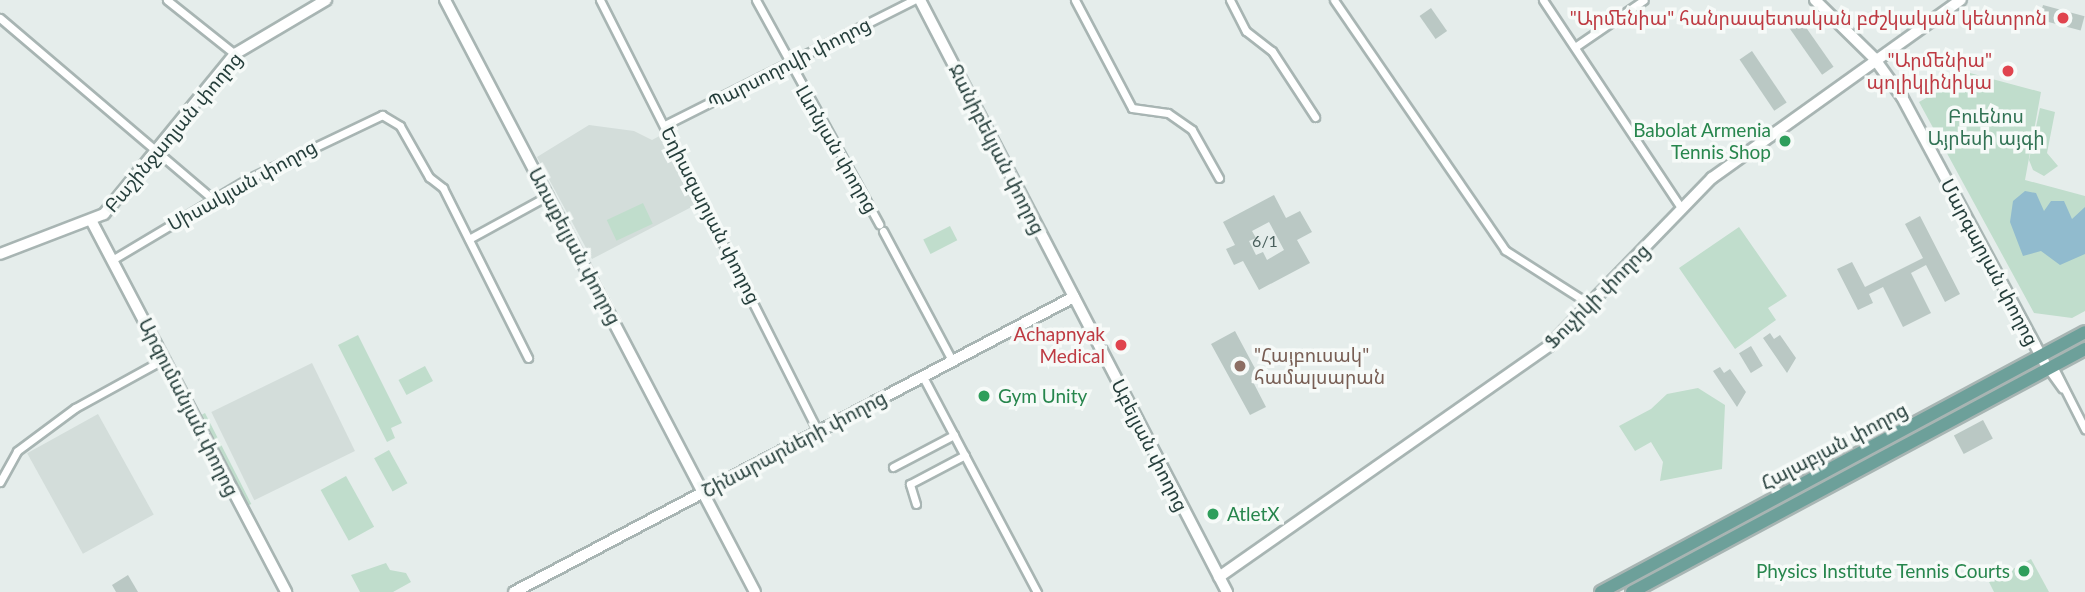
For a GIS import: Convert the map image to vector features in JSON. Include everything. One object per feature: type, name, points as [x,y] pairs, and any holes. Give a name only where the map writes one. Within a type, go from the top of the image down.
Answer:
[{"type":"main road","name":"Հալաբյան փողոց","points":[[1601,592],[2085,332]]},
{"type":"main road","name":"Հալաբյան փողոց","points":[[1632,592],[2085,349]]},
{"type":"street","points":[[167,0],[234,54]]},
{"type":"street","name":"Բաշինջաղյան փողոց","points":[[92,222],[158,149],[234,54],[326,0]]},
{"type":"street","name":"Առաքելյան փողոց","points":[[445,0],[755,592]]},
{"type":"street","name":"Եղիազարյան փողոց","points":[[600,0],[818,431]]},
{"type":"street","name":"Լևոնյան փողոց","points":[[756,0],[952,360]]},
{"type":"street","name":"Պարսողովի փողոց","points":[[665,125],[789,65],[913,0]]},
{"type":"street","name":"Ջանիբեկյան փողոց","points":[[920,0],[1074,297]]},
{"type":"street","points":[[1075,0],[1132,108],[1168,113],[1192,130],[1219,178]]},
{"type":"street","points":[[1230,0],[1246,31],[1272,51],[1315,117]]},
{"type":"street","points":[[1335,0],[1506,250],[1591,305]]},
{"type":"street","points":[[1543,0],[1682,209]]},
{"type":"street","points":[[1575,47],[1644,0]]},
{"type":"street","name":"Մարգարյան փողոց","points":[[1816,0],[1875,57],[1902,97],[2085,429]]},
{"type":"street","name":"Ֆուչիկի փողոց","points":[[1219,577],[1471,405],[1549,346],[1682,209],[1763,137],[1961,0]]},
{"type":"street","points":[[0,18],[158,149],[214,200]]},
{"type":"street","name":"Սիսակյան փողոց","points":[[112,260],[214,200],[375,115],[400,126],[469,239]]},
{"type":"street","points":[[527,358],[469,239],[548,195]]},
{"type":"street","points":[[0,254],[92,222]]},
{"type":"street","name":"Արզումանյան փողոց","points":[[92,222],[286,592]]},
{"type":"street","name":"Շինարարների փողոց","points":[[514,592],[1074,297]]},
{"type":"street","name":"Աբելյան փողոց","points":[[1074,297],[1227,592]]},
{"type":"street","points":[[0,482],[16,451],[75,408],[164,359]]},
{"type":"street","points":[[922,375],[1037,592]]},
{"type":"street","points":[[893,467],[954,435]]},
{"type":"street","points":[[916,504],[910,484],[965,454]]},
{"type":"shaded area","points":[[589,125],[634,131],[652,140],[665,133],[703,201],[592,259],[537,157]]},
{"type":"shaded area","points":[[312,363],[355,451],[254,500],[211,412]]},
{"type":"shaded area","points":[[98,414],[154,515],[83,554],[27,453]]},
{"type":"green space","name":"Բուենոս Այրեսի այգի","points":[[1970,73],[2041,92],[2025,180],[2085,196],[2085,311],[2072,318],[2034,313],[1919,102]]},
{"type":"green space","points":[[2040,108],[2055,112],[2047,153],[2058,166],[2044,176],[2033,170],[2029,160]]},
{"type":"green space","points":[[643,203],[653,224],[616,241],[607,220]]},
{"type":"green space","points":[[950,226],[957,240],[931,254],[923,240]]},
{"type":"green space","points":[[1739,227],[1787,296],[1768,308],[1776,320],[1735,349],[1679,268]]},
{"type":"green space","points":[[358,335],[402,423],[391,428],[395,438],[387,442],[338,345]]},
{"type":"green space","points":[[425,366],[433,381],[406,395],[399,380]]},
{"type":"green space","points":[[1698,388],[1725,405],[1722,469],[1660,481],[1663,462],[1651,442],[1635,451],[1619,426],[1651,409],[1667,394]]},
{"type":"green space","points":[[205,413],[251,504],[244,508],[198,417]]},
{"type":"green space","points":[[389,450],[407,483],[393,491],[374,458]]},
{"type":"green space","points":[[346,476],[374,527],[349,541],[321,490]]},
{"type":"green space","name":"Physics Institute Tennis Courts","points":[[2031,559],[2049,592],[1994,592],[1989,582]]},
{"type":"green space","points":[[386,563],[390,570],[406,573],[411,582],[393,592],[360,592],[351,575]]},
{"type":"water","points":[[2025,191],[2036,193],[2044,211],[2051,201],[2064,201],[2072,219],[2085,207],[2085,254],[2060,265],[2041,251],[2023,256],[2010,222],[2013,201]]},
{"type":"building","name":"\"Արմենիա\" հանրապետական բժշկական կենտրոն","points":[[2043,5],[2085,16],[2081,31],[2039,19]]},
{"type":"building","points":[[1431,8],[1447,31],[1436,39],[1420,16]]},
{"type":"building","points":[[1798,16],[1834,67],[1822,75],[1787,24]]},
{"type":"building","points":[[1752,51],[1787,102],[1774,111],[1740,59]]},
{"type":"building","points":[[1274,195],[1286,218],[1300,211],[1312,232],[1297,240],[1310,263],[1259,290],[1243,261],[1234,265],[1226,249],[1235,245],[1223,222]],"holes":[[[1269,222],[1284,250],[1267,260],[1263,252],[1256,255],[1249,241],[1256,238],[1252,231]]]},
{"type":"building","points":[[1920,216],[1960,294],[1945,302],[1926,265],[1911,273],[1931,313],[1903,327],[1883,287],[1869,294],[1873,303],[1858,310],[1837,269],[1852,262],[1865,287],[1923,258],[1905,224]]},
{"type":"building","name":"\"Հայբուսակ\" համալսարան","points":[[1235,331],[1258,374],[1251,378],[1266,407],[1250,415],[1211,344]]},
{"type":"building","points":[[1770,333],[1774,339],[1780,335],[1796,358],[1787,373],[1763,338]]},
{"type":"building","points":[[1751,346],[1763,366],[1751,373],[1739,353]]},
{"type":"building","points":[[1720,367],[1724,373],[1730,369],[1746,392],[1737,407],[1713,371]]},
{"type":"building","points":[[1983,420],[1993,439],[1964,454],[1954,435]]},
{"type":"building","points":[[128,575],[138,592],[116,592],[112,585]]},
{"type":"place","name":"\"Արմենիա\" հանրապետական բժշկական կենտրոն","points":[[2063,18]]},
{"type":"place","name":"\"Արմենիա\" պոլիկլինիկա","points":[[2008,71]]},
{"type":"place","name":"Babolat Armenia Tennis Shop","points":[[1785,141]]},
{"type":"place","name":"Achapnyak Medical","points":[[1121,345]]},
{"type":"place","name":"\"Հայբուսակ\" համալսարան","points":[[1240,366]]},
{"type":"place","name":"Gym Unity","points":[[984,396]]},
{"type":"place","name":"AtletX","points":[[1213,514]]},
{"type":"place","name":"Physics Institute Tennis Courts","points":[[2024,571]]}]
